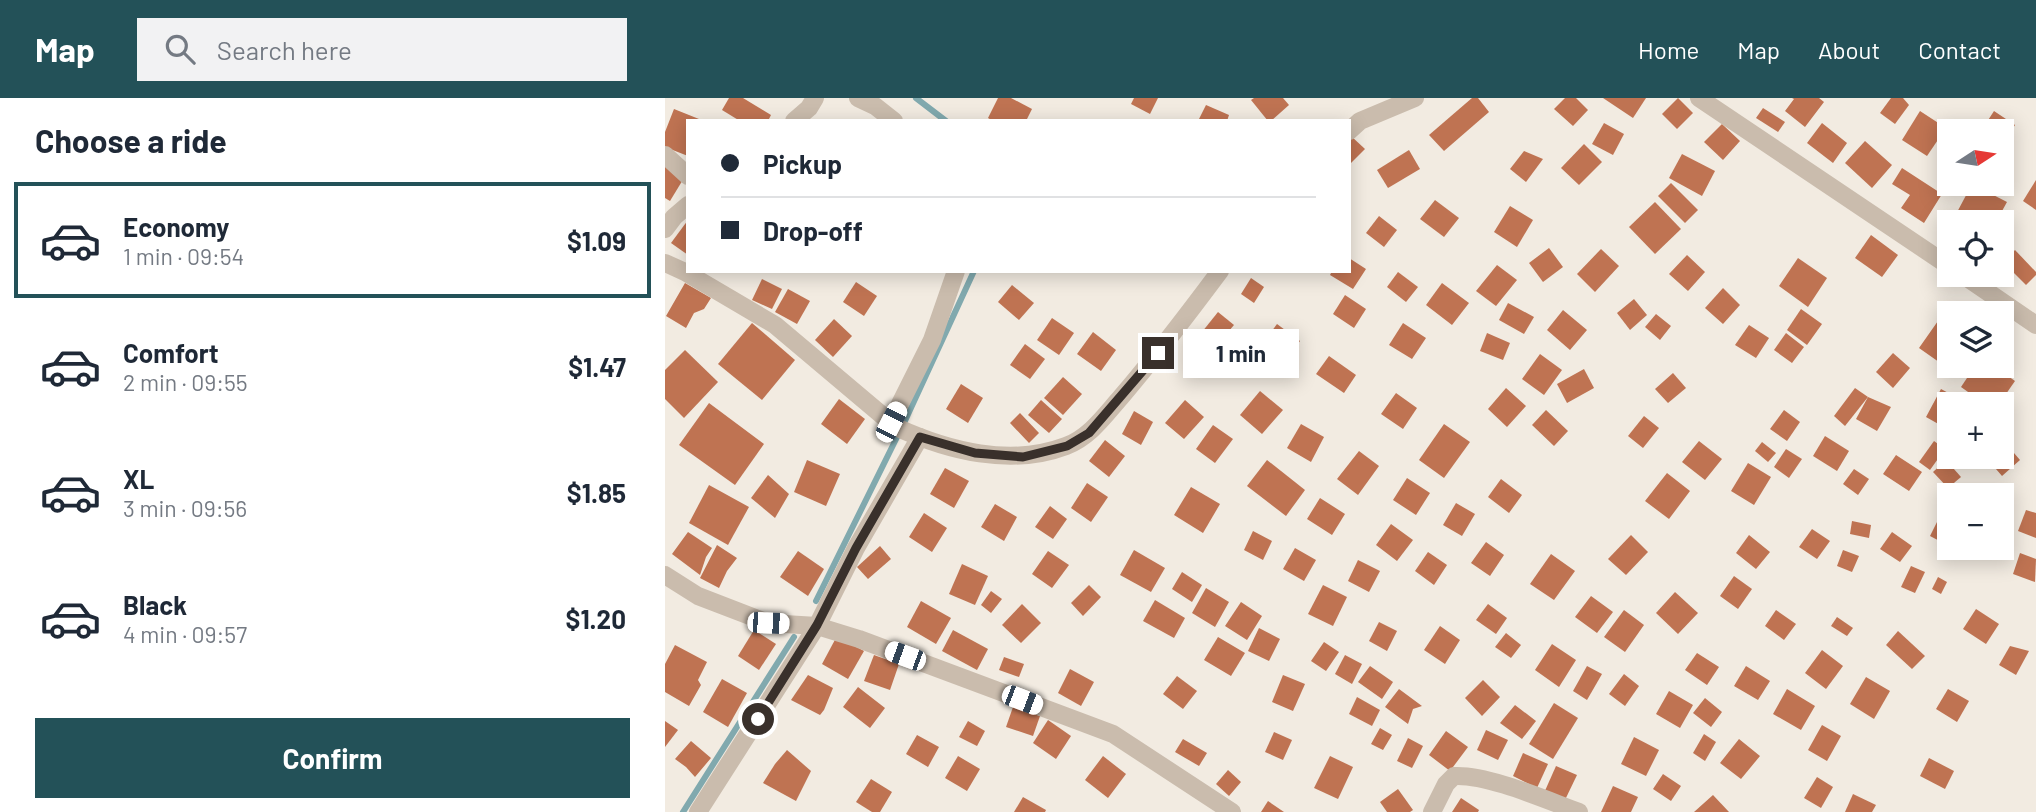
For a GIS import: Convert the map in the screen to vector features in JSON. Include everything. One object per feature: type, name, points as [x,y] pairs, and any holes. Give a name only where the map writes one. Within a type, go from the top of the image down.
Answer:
[{"type":"street","points":[[796,119],[809,108],[815,98]]},
{"type":"street","points":[[858,98],[875,106],[891,119]]},
{"type":"street","points":[[1351,129],[1360,121],[1415,98]]},
{"type":"street","points":[[1699,98],[1937,257]]},
{"type":"street","points":[[665,155],[686,174]]},
{"type":"street","points":[[665,229],[686,207]]},
{"type":"street","points":[[665,263],[686,273]]},
{"type":"street","points":[[687,273],[775,324],[864,401],[905,430],[975,453],[1023,457],[1067,446],[1089,433],[1143,371],[1218,273]]},
{"type":"street","points":[[698,812],[817,625],[856,548],[905,430],[955,273]]},
{"type":"street","points":[[1981,287],[2036,325]]},
{"type":"street","points":[[665,575],[698,596],[768,623],[817,625],[1113,734],[1232,812]]},
{"type":"street","points":[[1432,812],[1446,784],[1454,776],[1468,775],[1579,812]]},
{"type":"building","points":[[729,98],[743,98],[771,115],[769,119],[737,119],[722,110]]},
{"type":"building","points":[[998,98],[1011,98],[1032,109],[1027,119],[988,118]]},
{"type":"building","points":[[1134,98],[1158,98],[1150,114],[1131,104]]},
{"type":"building","points":[[1283,98],[1289,105],[1273,119],[1266,119],[1251,100]]},
{"type":"building","points":[[1472,98],[1478,98],[1489,112],[1444,151],[1429,135]]},
{"type":"building","points":[[1565,98],[1576,98],[1588,110],[1573,126],[1554,109]]},
{"type":"building","points":[[1603,98],[1646,98],[1633,118]]},
{"type":"building","points":[[1678,98],[1693,113],[1677,129],[1662,114]]},
{"type":"building","points":[[1792,98],[1819,98],[1824,102],[1805,127],[1785,111],[1794,99]]},
{"type":"building","points":[[1891,98],[1903,98],[1909,105],[1895,124],[1880,113]]},
{"type":"building","points":[[1206,105],[1229,115],[1228,119],[1199,119]]},
{"type":"building","points":[[1763,108],[1785,122],[1778,132],[1756,118]]},
{"type":"building","points":[[674,109],[699,119],[686,119],[686,155],[665,147],[665,132]]},
{"type":"building","points":[[1920,111],[1937,122],[1937,141],[1927,156],[1902,140]]},
{"type":"building","points":[[1994,111],[2006,119],[1989,119]]},
{"type":"building","points":[[1604,123],[1624,134],[1613,155],[1592,144]]},
{"type":"building","points":[[1822,123],[1847,143],[1833,163],[1807,143]]},
{"type":"building","points":[[1722,124],[1740,141],[1723,160],[1704,142]]},
{"type":"building","points":[[1351,136],[1365,149],[1351,163]]},
{"type":"building","points":[[1865,141],[1892,165],[1872,188],[1845,163]]},
{"type":"building","points":[[1584,144],[1602,162],[1579,185],[1561,168]]},
{"type":"building","points":[[1409,150],[1420,169],[1388,188],[1377,170]]},
{"type":"building","points":[[1524,151],[1543,159],[1526,182],[1510,169]]},
{"type":"building","points":[[1682,154],[1715,171],[1702,196],[1669,178]]},
{"type":"building","points":[[665,165],[684,178],[670,201],[665,198]]},
{"type":"building","points":[[1902,168],[1937,191],[1937,196],[1941,196],[1924,223],[1901,208],[1910,195],[1892,184]]},
{"type":"building","points":[[2036,180],[2036,210],[2023,201]]},
{"type":"building","points":[[1671,183],[1698,210],[1685,223],[1658,196]]},
{"type":"building","points":[[1966,196],[1995,196],[2007,202],[2003,210],[1958,210]]},
{"type":"building","points":[[1435,200],[1459,218],[1444,237],[1420,219]]},
{"type":"building","points":[[1655,202],[1681,229],[1655,254],[1629,227]]},
{"type":"building","points":[[1510,206],[1533,220],[1517,247],[1494,232]]},
{"type":"building","points":[[1379,216],[1397,230],[1384,247],[1366,233]]},
{"type":"building","points":[[686,223],[686,254],[671,243]]},
{"type":"building","points":[[1871,235],[1898,255],[1882,277],[1855,258]]},
{"type":"building","points":[[1549,248],[1563,267],[1543,282],[1529,263]]},
{"type":"building","points":[[1601,249],[1619,266],[1595,292],[1577,274]]},
{"type":"building","points":[[2014,251],[2036,272],[2026,285],[2014,273]]},
{"type":"building","points":[[1687,255],[1705,272],[1688,291],[1669,274]]},
{"type":"building","points":[[1798,258],[1827,278],[1808,307],[1779,286]]},
{"type":"building","points":[[1351,259],[1366,269],[1353,289],[1330,275],[1351,273]]},
{"type":"building","points":[[1497,265],[1517,280],[1496,306],[1476,291]]},
{"type":"building","points":[[1398,272],[1418,287],[1406,302],[1387,287]]},
{"type":"building","points":[[1251,278],[1264,287],[1254,303],[1241,294]]},
{"type":"building","points":[[762,279],[782,289],[772,309],[752,300]]},
{"type":"building","points":[[856,282],[877,296],[864,316],[843,302]]},
{"type":"building","points":[[685,283],[711,298],[704,309],[694,313],[686,328],[666,316]]},
{"type":"building","points":[[1442,283],[1469,303],[1452,325],[1426,305]]},
{"type":"building","points":[[1012,285],[1034,303],[1019,320],[998,302]]},
{"type":"building","points":[[1723,288],[1740,305],[1723,324],[1705,308]]},
{"type":"building","points":[[788,289],[810,301],[797,324],[775,312]]},
{"type":"building","points":[[1345,295],[1366,309],[1354,328],[1333,314]]},
{"type":"building","points":[[1634,299],[1647,315],[1630,330],[1617,313]]},
{"type":"building","points":[[1508,303],[1534,317],[1524,334],[1499,320]]},
{"type":"building","points":[[1801,309],[1822,324],[1807,345],[1787,330]]},
{"type":"building","points":[[1563,310],[1587,330],[1570,350],[1547,330]]},
{"type":"building","points":[[1218,312],[1234,325],[1217,345],[1202,332]]},
{"type":"building","points":[[1656,314],[1671,326],[1660,340],[1645,327]]},
{"type":"building","points":[[1052,318],[1074,333],[1059,355],[1037,340]]},
{"type":"building","points":[[834,319],[852,336],[833,357],[815,340]]},
{"type":"building","points":[[1937,322],[1937,361],[1919,348]]},
{"type":"building","points":[[752,323],[795,360],[762,400],[718,364]]},
{"type":"building","points":[[1403,323],[1426,338],[1412,359],[1389,345]]},
{"type":"building","points":[[1277,324],[1300,341],[1278,371],[1255,354]]},
{"type":"building","points":[[1749,325],[1769,338],[1756,358],[1735,345]]},
{"type":"building","points":[[1093,332],[1116,350],[1101,371],[1077,354]]},
{"type":"building","points":[[1487,333],[1510,343],[1503,360],[1480,351]]},
{"type":"building","points":[[1786,333],[1804,347],[1792,363],[1774,350]]},
{"type":"building","points":[[1025,344],[1045,359],[1030,379],[1010,365]]},
{"type":"building","points":[[685,350],[718,382],[684,418],[665,399],[665,370]]},
{"type":"building","points":[[1204,350],[1215,357],[1210,366],[1199,360]]},
{"type":"building","points":[[1893,353],[1910,368],[1893,388],[1876,372]]},
{"type":"building","points":[[1540,354],[1562,370],[1544,395],[1522,379]]},
{"type":"building","points":[[1329,356],[1356,375],[1344,393],[1316,374]]},
{"type":"building","points":[[1584,369],[1594,388],[1567,403],[1557,384]]},
{"type":"building","points":[[1673,373],[1686,388],[1668,403],[1655,389]]},
{"type":"building","points":[[1063,377],[1082,394],[1063,415],[1044,398]]},
{"type":"building","points":[[1967,378],[2011,378],[2015,381],[2007,392],[1968,392],[1961,387]]},
{"type":"building","points":[[961,384],[983,398],[968,423],[946,409]]},
{"type":"building","points":[[1506,388],[1526,406],[1507,427],[1488,409]]},
{"type":"building","points":[[1855,388],[1868,397],[1845,426],[1834,416]]},
{"type":"building","points":[[1260,391],[1283,410],[1262,434],[1240,415]]},
{"type":"building","points":[[1396,393],[1417,408],[1403,429],[1381,414]]},
{"type":"building","points":[[1937,396],[1937,423],[1926,417]]},
{"type":"building","points":[[1868,397],[1891,407],[1877,431],[1856,419]]},
{"type":"building","points":[[839,399],[865,419],[847,444],[821,424]]},
{"type":"building","points":[[1041,400],[1062,419],[1049,433],[1028,415]]},
{"type":"building","points":[[1185,400],[1204,417],[1184,439],[1165,423]]},
{"type":"building","points":[[709,403],[764,444],[735,485],[679,445]]},
{"type":"building","points":[[1546,410],[1568,431],[1554,446],[1532,425]]},
{"type":"building","points":[[1784,410],[1800,422],[1787,441],[1770,429]]},
{"type":"building","points":[[1134,411],[1153,422],[1141,445],[1122,434]]},
{"type":"building","points":[[1020,413],[1039,433],[1029,443],[1010,423]]},
{"type":"building","points":[[1644,416],[1659,428],[1643,448],[1628,436]]},
{"type":"building","points":[[1301,424],[1324,437],[1311,462],[1287,448]]},
{"type":"building","points":[[1444,424],[1470,442],[1444,478],[1419,460]]},
{"type":"building","points":[[1213,425],[1233,439],[1215,463],[1196,449]]},
{"type":"building","points":[[1825,436],[1849,451],[1837,471],[1813,456]]},
{"type":"building","points":[[1105,440],[1125,456],[1109,477],[1089,461]]},
{"type":"building","points":[[1699,441],[1722,459],[1705,480],[1682,462]]},
{"type":"building","points":[[1934,441],[1937,443],[1937,460],[1930,470],[1919,462]]},
{"type":"building","points":[[1762,442],[1776,453],[1768,462],[1755,451]]},
{"type":"building","points":[[1786,449],[1802,459],[1789,478],[1774,467]]},
{"type":"building","points":[[1359,451],[1379,466],[1358,495],[1337,479]]},
{"type":"building","points":[[2014,453],[2020,460],[2014,465]]},
{"type":"building","points":[[1896,455],[1922,472],[1909,491],[1883,474]]},
{"type":"building","points":[[807,460],[840,474],[826,506],[794,492]]},
{"type":"building","points":[[1267,460],[1305,490],[1286,516],[1247,486]]},
{"type":"building","points":[[1748,463],[1771,477],[1754,505],[1731,491]]},
{"type":"building","points":[[945,468],[969,481],[954,508],[930,494]]},
{"type":"building","points":[[1937,468],[1954,469],[1961,477],[1954,483],[1943,483],[1933,472]]},
{"type":"building","points":[[1854,469],[1869,479],[1858,495],[1843,484]]},
{"type":"building","points":[[1996,469],[2010,469],[2002,476]]},
{"type":"building","points":[[1667,473],[1690,491],[1669,519],[1645,501]]},
{"type":"building","points":[[768,475],[789,494],[775,518],[751,498]]},
{"type":"building","points":[[1407,478],[1430,493],[1416,515],[1393,500]]},
{"type":"building","points":[[1501,479],[1522,495],[1509,513],[1488,497]]},
{"type":"building","points":[[1087,483],[1108,497],[1091,522],[1071,508]]},
{"type":"building","points":[[709,485],[749,507],[728,545],[689,523]]},
{"type":"building","points":[[1191,487],[1220,504],[1203,533],[1174,515]]},
{"type":"building","points":[[1320,498],[1345,514],[1332,535],[1307,519]]},
{"type":"building","points":[[1456,503],[1475,514],[1462,536],[1443,525]]},
{"type":"building","points":[[995,504],[1017,517],[1004,541],[981,527]]},
{"type":"building","points":[[1050,506],[1067,519],[1053,539],[1035,527]]},
{"type":"building","points":[[2026,510],[2036,513],[2036,538],[2018,531]]},
{"type":"building","points":[[924,513],[947,528],[932,552],[909,537]]},
{"type":"building","points":[[1852,521],[1871,525],[1869,538],[1850,534]]},
{"type":"building","points":[[1937,522],[1937,540],[1930,536]]},
{"type":"building","points":[[1391,524],[1413,540],[1397,561],[1376,545]]},
{"type":"building","points":[[1812,529],[1830,541],[1817,559],[1799,547]]},
{"type":"building","points":[[1253,531],[1272,541],[1263,560],[1244,550]]},
{"type":"building","points":[[688,532],[712,548],[700,575],[672,554]]},
{"type":"building","points":[[1892,532],[1912,546],[1900,562],[1880,549]]},
{"type":"building","points":[[1631,535],[1648,552],[1626,575],[1608,559]]},
{"type":"building","points":[[1749,535],[1770,552],[1756,569],[1736,553]]},
{"type":"building","points":[[1486,542],[1504,555],[1490,576],[1471,563]]},
{"type":"building","points":[[717,545],[737,558],[719,588],[700,578]]},
{"type":"building","points":[[880,546],[891,559],[868,579],[857,567]]},
{"type":"building","points":[[1295,548],[1316,560],[1304,581],[1283,569]]},
{"type":"building","points":[[1134,550],[1165,568],[1151,592],[1120,575]]},
{"type":"building","points":[[1843,550],[1859,556],[1852,572],[1837,566]]},
{"type":"building","points":[[798,551],[824,569],[808,596],[780,577]]},
{"type":"building","points":[[1048,551],[1069,565],[1052,588],[1032,574]]},
{"type":"building","points":[[1428,552],[1447,565],[1434,585],[1415,571]]},
{"type":"building","points":[[2020,553],[2036,559],[2035,582],[2013,574]]},
{"type":"building","points":[[1551,554],[1575,571],[1554,600],[1530,584]]},
{"type":"building","points":[[1358,560],[1380,571],[1369,592],[1348,581]]},
{"type":"building","points":[[962,564],[988,576],[975,605],[949,594]]},
{"type":"building","points":[[1911,566],[1925,572],[1915,593],[1901,587]]},
{"type":"building","points":[[1182,572],[1202,585],[1192,602],[1172,589]]},
{"type":"building","points":[[1734,576],[1752,589],[1738,609],[1720,596]]},
{"type":"building","points":[[1938,577],[1947,582],[1941,594],[1932,589]]},
{"type":"building","points":[[1089,585],[1101,597],[1083,616],[1071,603]]},
{"type":"building","points":[[1323,585],[1347,597],[1333,626],[1308,614]]},
{"type":"building","points":[[1206,588],[1229,602],[1215,627],[1192,613]]},
{"type":"building","points":[[991,591],[1002,599],[991,613],[981,605]]},
{"type":"building","points":[[1675,592],[1698,613],[1678,634],[1656,613]]},
{"type":"building","points":[[1591,596],[1613,612],[1597,633],[1575,617]]},
{"type":"building","points":[[1155,600],[1185,618],[1174,638],[1143,621]]},
{"type":"building","points":[[921,601],[951,618],[936,644],[907,627]]},
{"type":"building","points":[[1241,602],[1262,616],[1247,640],[1225,626]]},
{"type":"building","points":[[1022,604],[1041,623],[1021,643],[1002,625]]},
{"type":"building","points":[[1488,604],[1507,618],[1496,634],[1476,620]]},
{"type":"building","points":[[1976,609],[1999,624],[1986,644],[1963,629]]},
{"type":"building","points":[[1624,610],[1644,625],[1625,652],[1604,637]]},
{"type":"building","points":[[1776,610],[1796,624],[1784,640],[1765,626]]},
{"type":"building","points":[[1837,617],[1853,628],[1847,636],[1831,626]]},
{"type":"building","points":[[1379,622],[1397,631],[1387,651],[1369,641]]},
{"type":"building","points":[[1440,626],[1460,640],[1445,664],[1424,650]]},
{"type":"building","points":[[1259,628],[1280,639],[1269,661],[1248,651]]},
{"type":"building","points":[[754,630],[776,644],[759,670],[738,656]]},
{"type":"building","points":[[953,630],[988,649],[977,670],[942,651]]},
{"type":"building","points":[[1898,631],[1925,656],[1912,669],[1886,645]]},
{"type":"building","points":[[1506,633],[1521,645],[1511,658],[1495,647]]},
{"type":"building","points":[[837,636],[864,651],[848,679],[822,664]]},
{"type":"building","points":[[1218,637],[1245,653],[1231,676],[1204,660]]},
{"type":"building","points":[[1324,642],[1339,652],[1326,671],[1311,661]]},
{"type":"building","points":[[1552,644],[1576,660],[1559,687],[1535,670]]},
{"type":"building","points":[[675,645],[707,662],[698,680],[701,685],[689,706],[665,692],[665,664]]},
{"type":"building","points":[[2010,646],[2029,651],[2016,675],[1999,665]]},
{"type":"building","points":[[1822,650],[1843,666],[1826,689],[1805,673]]},
{"type":"building","points":[[1697,653],[1719,667],[1707,685],[1685,670]]},
{"type":"building","points":[[874,655],[899,664],[890,690],[864,681]]},
{"type":"building","points":[[1345,655],[1362,664],[1352,684],[1335,674]]},
{"type":"building","points":[[1004,657],[1024,664],[1019,677],[999,670]]},
{"type":"building","points":[[1370,666],[1393,682],[1382,699],[1358,682]]},
{"type":"building","points":[[1587,666],[1602,674],[1587,700],[1573,691]]},
{"type":"building","points":[[1746,666],[1770,681],[1758,700],[1734,686]]},
{"type":"building","points":[[1070,669],[1094,682],[1081,706],[1058,693]]},
{"type":"building","points":[[1624,674],[1639,686],[1625,706],[1609,694]]},
{"type":"building","points":[[808,675],[833,688],[820,715],[791,700]]},
{"type":"building","points":[[1283,675],[1305,684],[1293,711],[1272,702]]},
{"type":"building","points":[[1177,676],[1197,691],[1183,709],[1163,694]]},
{"type":"building","points":[[1866,677],[1890,691],[1874,719],[1850,704]]},
{"type":"building","points":[[722,679],[747,693],[728,727],[703,712]]},
{"type":"building","points":[[1483,680],[1500,697],[1482,716],[1465,698]]},
{"type":"building","points":[[858,687],[885,708],[870,728],[843,707]]},
{"type":"building","points":[[1399,689],[1422,706],[1413,709],[1408,724],[1385,707]]},
{"type":"building","points":[[1787,689],[1815,706],[1801,730],[1773,714]]},
{"type":"building","points":[[1948,689],[1969,701],[1957,722],[1936,709]]},
{"type":"building","points":[[1669,691],[1693,705],[1680,728],[1656,714]]},
{"type":"building","points":[[1357,697],[1380,710],[1372,726],[1349,714]]},
{"type":"building","points":[[1705,698],[1722,712],[1711,727],[1693,713]]},
{"type":"building","points":[[1554,703],[1578,718],[1553,759],[1529,744]]},
{"type":"building","points":[[1515,705],[1536,721],[1522,739],[1500,723]]},
{"type":"building","points":[[1013,707],[1040,716],[1033,736],[1006,727]]},
{"type":"building","points":[[1048,720],[1071,736],[1056,759],[1033,743]]},
{"type":"building","points":[[665,721],[678,730],[665,747]]},
{"type":"building","points":[[968,721],[985,731],[977,746],[959,737]]},
{"type":"building","points":[[1822,725],[1841,736],[1827,761],[1808,750]]},
{"type":"building","points":[[1380,728],[1392,735],[1383,750],[1371,744]]},
{"type":"building","points":[[1486,730],[1508,740],[1498,760],[1477,750]]},
{"type":"building","points":[[1446,731],[1468,747],[1450,771],[1429,755]]},
{"type":"building","points":[[1274,732],[1292,740],[1283,760],[1265,752]]},
{"type":"building","points":[[1704,734],[1716,742],[1705,761],[1693,753]]},
{"type":"building","points":[[917,735],[939,747],[928,767],[906,754]]},
{"type":"building","points":[[1634,737],[1659,750],[1646,776],[1621,764]]},
{"type":"building","points":[[1408,738],[1423,746],[1412,768],[1397,761]]},
{"type":"building","points":[[1183,739],[1207,753],[1199,766],[1175,752]]},
{"type":"building","points":[[1739,739],[1760,756],[1741,779],[1720,763]]},
{"type":"building","points":[[691,741],[711,758],[695,777],[675,759]]},
{"type":"building","points":[[787,750],[811,771],[796,801],[763,783]]},
{"type":"building","points":[[1523,753],[1548,764],[1537,788],[1513,776]]},
{"type":"building","points":[[958,756],[980,769],[967,791],[945,778]]},
{"type":"building","points":[[1103,756],[1126,774],[1108,798],[1085,780]]},
{"type":"building","points":[[1330,756],[1353,767],[1338,799],[1314,788]]},
{"type":"building","points":[[1929,758],[1954,771],[1945,789],[1920,776]]},
{"type":"building","points":[[1556,766],[1577,775],[1564,802],[1544,793]]},
{"type":"building","points":[[1228,770],[1241,782],[1229,796],[1216,784]]},
{"type":"building","points":[[1663,774],[1681,786],[1671,801],[1653,789]]},
{"type":"building","points":[[1817,777],[1833,787],[1821,808],[1804,798]]},
{"type":"building","points":[[871,779],[892,792],[880,812],[872,812],[856,802]]},
{"type":"building","points":[[1613,786],[1638,797],[1631,812],[1601,812]]},
{"type":"building","points":[[1398,789],[1413,810],[1410,812],[1387,812],[1380,802]]},
{"type":"building","points":[[1853,794],[1876,805],[1872,812],[1845,812]]},
{"type":"building","points":[[1713,795],[1729,812],[1694,812]]},
{"type":"building","points":[[1023,797],[1046,810],[1045,812],[1014,812]]},
{"type":"building","points":[[1461,798],[1479,810],[1478,812],[1452,812]]},
{"type":"building","points":[[1268,801],[1284,812],[1261,812]]},
{"type":"waterway","points":[[916,98],[943,119]]},
{"type":"waterway","points":[[816,601],[904,423],[973,273]]},
{"type":"waterway","points":[[683,812],[794,637]]},
{"type":"route","points":[[758,719],[817,625],[856,548],[920,437],[975,453],[1023,457],[1067,446],[1089,433],[1158,353]]}]
